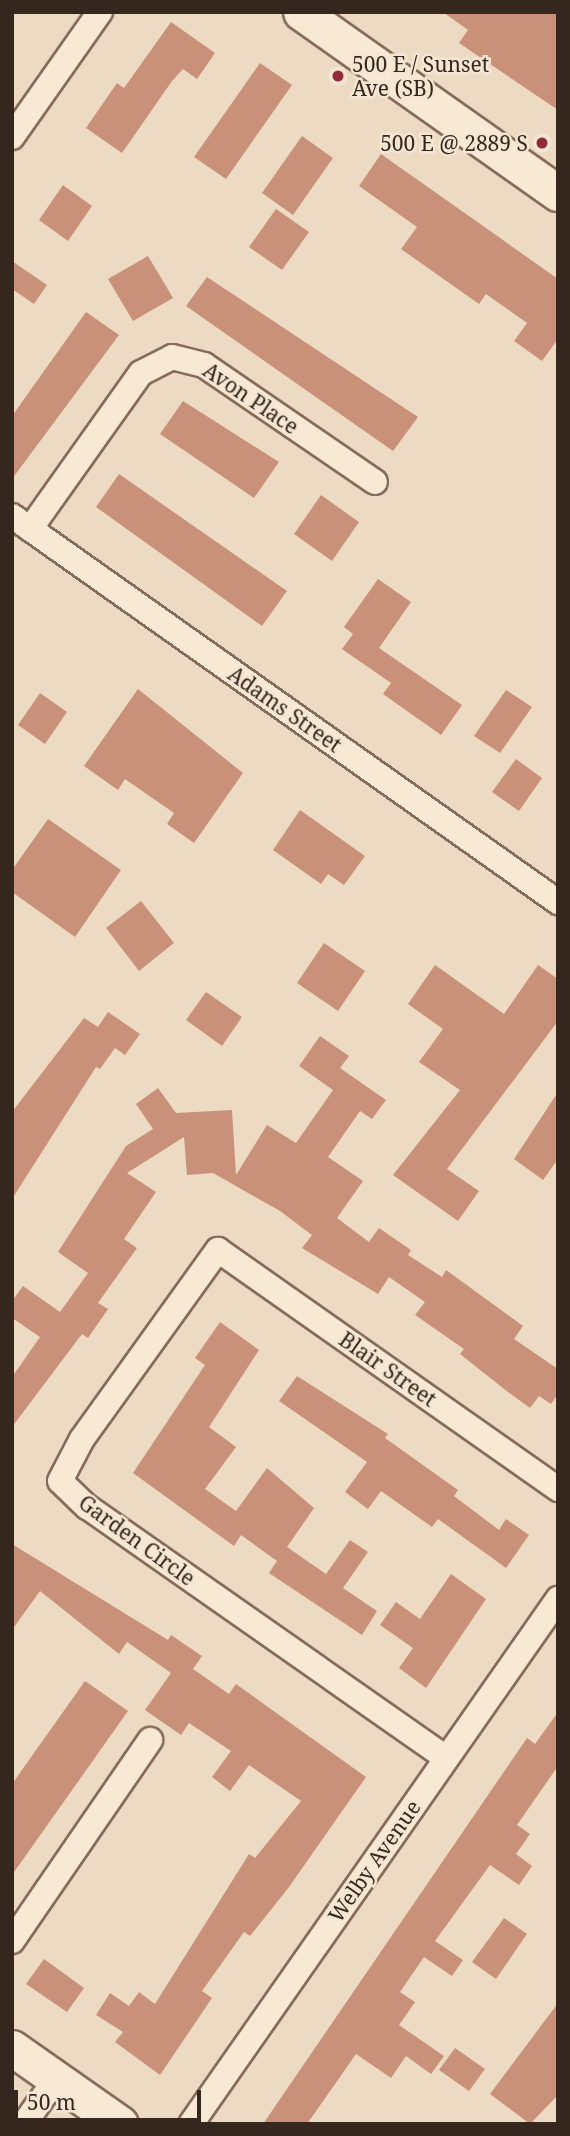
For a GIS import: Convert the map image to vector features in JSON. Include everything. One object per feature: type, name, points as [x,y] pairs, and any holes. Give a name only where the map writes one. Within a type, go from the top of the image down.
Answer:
[{"type":"street","points":[[12,137],[22,103],[100,12]]},
{"type":"street","points":[[301,12],[558,193]]},
{"type":"street","name":"Avon Place","points":[[21,523],[141,373],[172,357],[204,365],[375,482]]},
{"type":"street","name":"Adams Street","points":[[21,523],[558,902]]},
{"type":"street","name":"Blair Street","points":[[218,1250],[558,1489]]},
{"type":"street","name":"Garden Circle","points":[[218,1250],[82,1439],[60,1481],[87,1507],[446,1758]]},
{"type":"street","name":"Welby Avenue","points":[[191,2124],[558,1599]]},
{"type":"street","points":[[12,1941],[150,1740]]},
{"type":"street","points":[[12,2048],[120,2124]]},
{"type":"street","points":[[24,2124],[56,2079]]},
{"type":"building","points":[[443,12],[558,12],[558,110],[459,43],[468,30]]},
{"type":"building","points":[[171,22],[215,53],[197,79],[183,69],[122,153],[86,128],[117,83],[124,88]]},
{"type":"building","points":[[260,63],[292,85],[226,179],[194,157]]},
{"type":"building","points":[[302,136],[333,158],[293,215],[262,193]]},
{"type":"building","points":[[381,154],[558,279],[558,339],[542,361],[514,341],[527,323],[486,294],[479,304],[401,249],[417,227],[359,186]]},
{"type":"building","points":[[63,185],[92,206],[68,241],[39,220]]},
{"type":"building","points":[[276,209],[309,232],[282,270],[249,247]]},
{"type":"building","points":[[148,256],[173,298],[133,321],[108,279]]},
{"type":"building","points":[[12,261],[47,285],[34,304],[12,289]]},
{"type":"building","points":[[207,277],[418,417],[393,451],[186,306]]},
{"type":"building","points":[[86,312],[119,335],[12,479],[12,416]]},
{"type":"building","points":[[183,401],[279,462],[254,498],[160,434]]},
{"type":"building","points":[[119,474],[287,591],[262,626],[96,507]]},
{"type":"building","points":[[321,495],[359,522],[332,561],[294,534]]},
{"type":"building","points":[[378,579],[411,602],[379,648],[462,705],[441,735],[383,694],[391,683],[342,649],[353,634],[344,627]]},
{"type":"building","points":[[138,689],[243,773],[194,843],[167,824],[174,813],[125,779],[118,790],[84,766]]},
{"type":"building","points":[[506,690],[532,707],[500,753],[474,736]]},
{"type":"building","points":[[40,693],[67,712],[45,744],[18,725]]},
{"type":"building","points":[[516,759],[542,778],[519,811],[492,792]]},
{"type":"building","points":[[300,810],[365,856],[344,885],[328,874],[321,884],[273,850]]},
{"type":"building","points":[[48,819],[121,870],[75,937],[12,892],[12,870]]},
{"type":"building","points":[[141,901],[174,943],[139,971],[106,928]]},
{"type":"building","points":[[324,943],[365,971],[338,1011],[297,983]]},
{"type":"building","points":[[435,965],[504,1014],[538,965],[558,979],[558,1021],[447,1169],[479,1191],[458,1221],[393,1175],[460,1090],[419,1062],[443,1029],[408,1004]]},
{"type":"building","points":[[206,992],[242,1017],[222,1046],[186,1020]]},
{"type":"building","points":[[108,1012],[140,1034],[125,1055],[115,1048],[100,1069],[96,1067],[12,1199],[12,1112],[84,1018],[98,1027]]},
{"type":"building","points":[[320,1036],[349,1056],[340,1068],[386,1100],[372,1119],[360,1111],[328,1157],[363,1181],[337,1218],[369,1242],[379,1228],[411,1250],[408,1255],[442,1277],[446,1270],[523,1326],[514,1339],[558,1369],[558,1394],[551,1404],[539,1396],[530,1408],[508,1392],[460,1354],[464,1349],[415,1315],[425,1302],[389,1277],[378,1294],[302,1248],[312,1235],[280,1211],[213,1173],[187,1175],[184,1137],[127,1173],[156,1192],[124,1239],[137,1248],[98,1303],[108,1309],[88,1338],[82,1334],[12,1427],[12,1377],[40,1337],[12,1318],[12,1301],[23,1286],[60,1312],[88,1273],[58,1252],[126,1146],[153,1129],[136,1104],[158,1088],[176,1113],[232,1110],[236,1175],[267,1125],[296,1143],[333,1090],[299,1066]]},
{"type":"building","points":[[558,1092],[558,1159],[543,1180],[514,1159]]},
{"type":"building","points":[[220,1322],[259,1350],[209,1427],[236,1447],[205,1489],[236,1511],[267,1468],[314,1508],[287,1547],[326,1574],[350,1540],[368,1552],[343,1588],[377,1611],[362,1635],[269,1573],[277,1561],[241,1535],[234,1546],[133,1473],[205,1365],[195,1358]]},
{"type":"building","points":[[297,1376],[388,1434],[385,1438],[458,1490],[454,1496],[499,1530],[506,1519],[529,1535],[506,1568],[438,1519],[432,1527],[381,1491],[368,1509],[345,1492],[367,1462],[279,1401]]},
{"type":"building","points":[[12,1544],[168,1640],[171,1635],[202,1656],[193,1669],[229,1694],[236,1684],[366,1777],[289,1887],[250,1936],[244,1932],[202,1991],[212,1998],[160,2075],[115,2042],[123,2032],[96,2015],[110,1993],[129,2006],[139,1992],[155,2004],[249,1854],[255,1858],[301,1801],[249,1765],[230,1791],[212,1777],[231,1751],[189,1723],[181,1735],[145,1710],[171,1673],[127,1642],[119,1654],[40,1591],[12,1630]]},
{"type":"building","points":[[451,1574],[486,1599],[426,1688],[399,1668],[413,1648],[380,1625],[396,1602],[420,1619]]},
{"type":"building","points":[[85,1681],[128,1711],[12,1875],[12,1784]]},
{"type":"building","points":[[558,1712],[558,1766],[517,1825],[530,1834],[516,1854],[532,1866],[519,1885],[490,1865],[435,1941],[463,1960],[452,1976],[424,1957],[400,1992],[415,2002],[399,2025],[444,2056],[431,2074],[406,2056],[391,2078],[356,2054],[307,2124],[263,2124],[527,1738],[535,1744]]},
{"type":"building","points":[[504,1918],[527,1934],[496,1979],[472,1962]]},
{"type":"building","points":[[44,1959],[84,1988],[67,2012],[26,1984]]},
{"type":"building","points":[[558,2003],[558,2095],[530,2124],[490,2094]]},
{"type":"building","points":[[455,2048],[485,2069],[469,2091],[439,2070]]},
{"type":"place","name":"500 E / Sunset Ave (SB)","points":[[338,76]]},
{"type":"place","name":"500 E @ 2889 S","points":[[542,143]]}]
